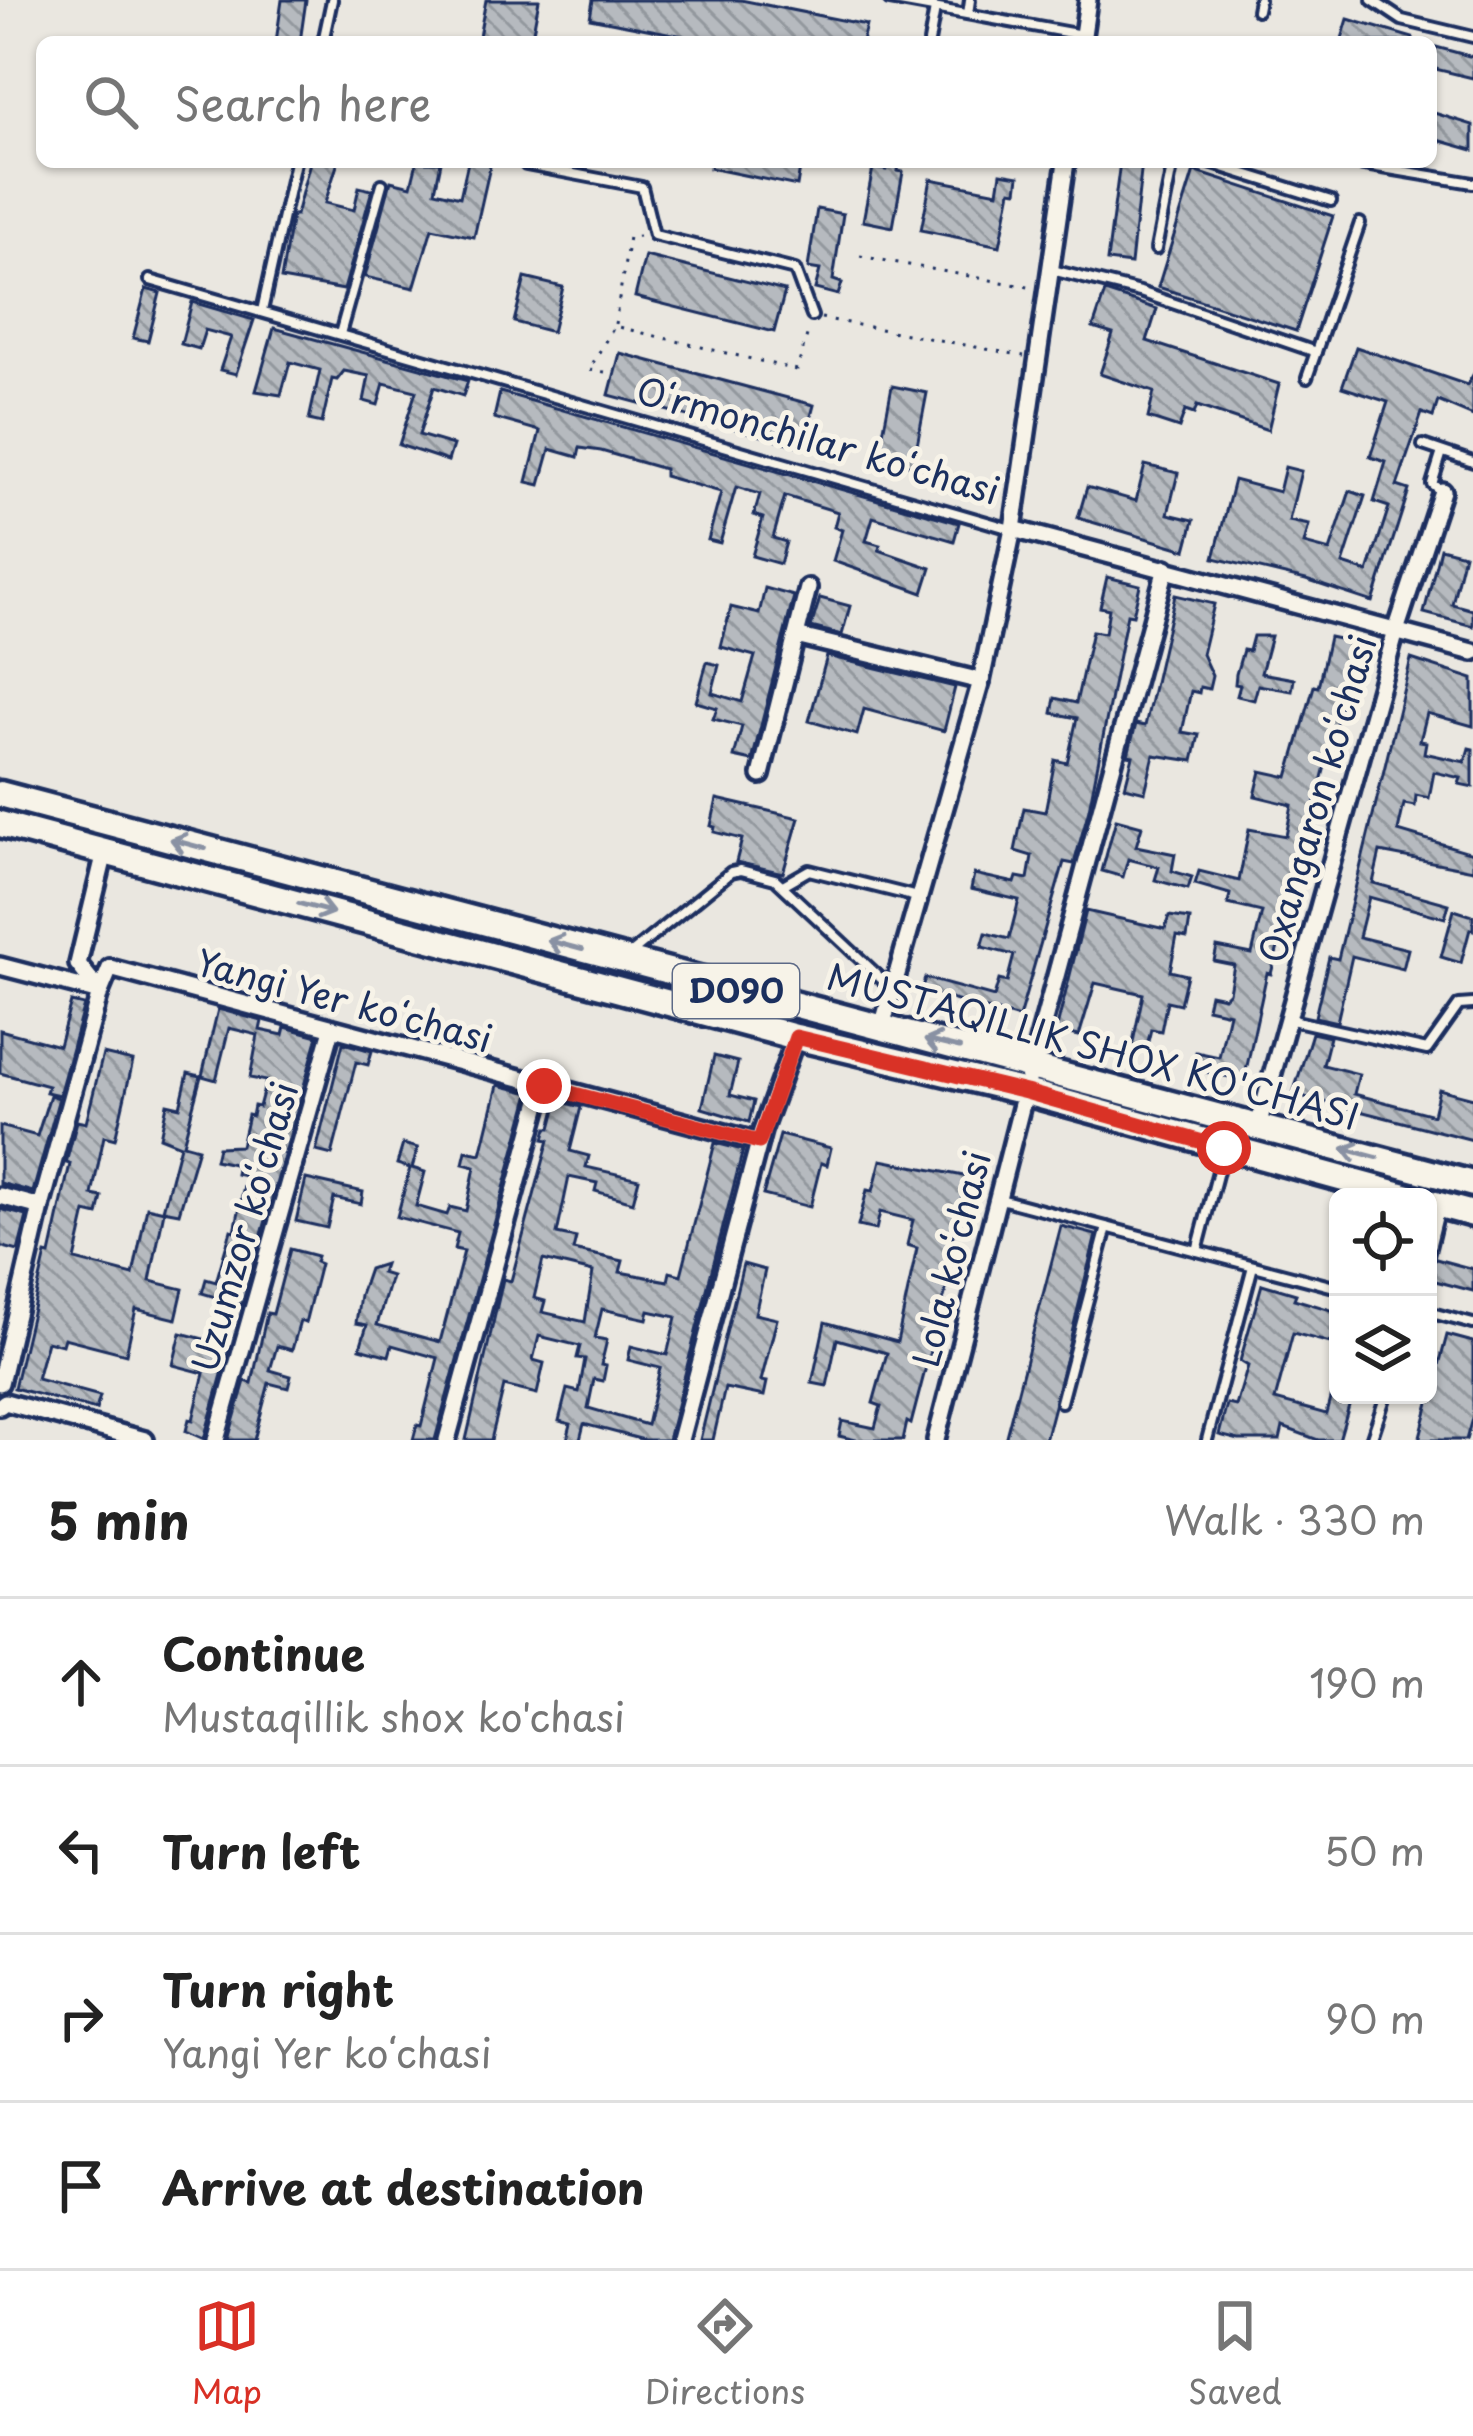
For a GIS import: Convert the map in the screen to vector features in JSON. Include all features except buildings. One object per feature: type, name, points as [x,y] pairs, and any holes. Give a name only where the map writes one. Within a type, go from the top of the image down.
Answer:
[{"type":"main road","name":"MUSTAQILLIK SHOX KO'CHASI","points":[[0,794],[1473,1184]]},
{"type":"main road","name":"MUSTAQILLIK SHOX KO'CHASI","points":[[0,824],[796,1037],[1026,1092],[1374,1188]]},
{"type":"main road","points":[[374,924],[382,896]]},
{"type":"main road","points":[[1437,1205],[1473,1214]]},
{"type":"street","points":[[1083,36],[1088,0]]},
{"type":"street","points":[[881,1030],[981,681],[1013,529],[1065,168]]},
{"type":"street","name":"Oxangaron koʻchasi","points":[[1258,1126],[1396,631],[1442,491]]},
{"type":"street","name":"Oʻrmonchilar koʻchasi","points":[[1013,529],[1473,652]]},
{"type":"street","name":"Lola koʻchasi","points":[[936,1440],[1166,568]]},
{"type":"street","points":[[761,776],[808,588]]},
{"type":"street","points":[[796,636],[981,681]]},
{"type":"street","points":[[100,992],[78,964],[105,852]]},
{"type":"street","points":[[0,966],[100,992]]},
{"type":"street","name":"Yangi Yer koʻchasi","points":[[100,992],[110,968],[759,1142]]},
{"type":"street","points":[[0,1383],[41,1207],[100,992]]},
{"type":"street","name":"Uzumzor koʻchasi","points":[[216,1440],[332,1030]]},
{"type":"street","points":[[680,1440],[759,1142],[796,1037]]},
{"type":"street","points":[[447,1440],[544,1086]]},
{"type":"street","points":[[0,1196],[41,1207]]},
{"type":"street","points":[[0,1406],[5,1402],[145,1440]]},
{"type":"lane","points":[[323,36],[332,0]]},
{"type":"lane","points":[[889,0],[1069,36]]},
{"type":"lane","points":[[968,14],[970,0]]},
{"type":"lane","points":[[1372,0],[1402,20],[1473,37]]},
{"type":"lane","points":[[930,36],[935,9]]},
{"type":"lane","points":[[262,311],[295,168]]},
{"type":"lane","points":[[542,168],[642,187],[654,235],[795,270],[812,316]]},
{"type":"lane","points":[[1156,249],[1172,168]]},
{"type":"lane","points":[[1227,168],[1331,200]]},
{"type":"lane","points":[[1384,168],[1473,183]]},
{"type":"lane","points":[[340,334],[382,184]]},
{"type":"lane","points":[[1307,378],[1360,223]]},
{"type":"lane","points":[[1051,269],[1141,292],[1316,352]]},
{"type":"lane","name":"Oʻrmonchilar koʻchasi","points":[[150,280],[1013,529]]},
{"type":"lane","points":[[1423,446],[1473,462]]},
{"type":"lane","points":[[1442,452],[1432,484],[1442,491]]},
{"type":"lane","points":[[622,961],[731,872],[741,870],[783,885],[890,987]]},
{"type":"lane","points":[[783,885],[809,870],[919,898]]},
{"type":"lane","points":[[1287,1019],[1427,1050],[1460,1005],[1473,1004]]},
{"type":"lane","points":[[1197,1251],[1224,1148]]},
{"type":"lane","points":[[998,1199],[1329,1286]]},
{"type":"lane","points":[[1061,1402],[1107,1227]]},
{"type":"lane","points":[[1207,1440],[1252,1266]]},
{"type":"lane","points":[[1437,1314],[1473,1324]]},
{"type":"lane","points":[[1371,1440],[1384,1404]]},
{"type":"path","points":[[605,372],[590,370],[614,326],[629,237],[654,235]]},
{"type":"path","points":[[860,256],[1048,291]]},
{"type":"path","points":[[614,326],[797,370],[812,316],[1038,358]]},
{"type":"route","points":[[544,1086],[759,1142],[796,1037],[1026,1092],[1224,1148]]}]
